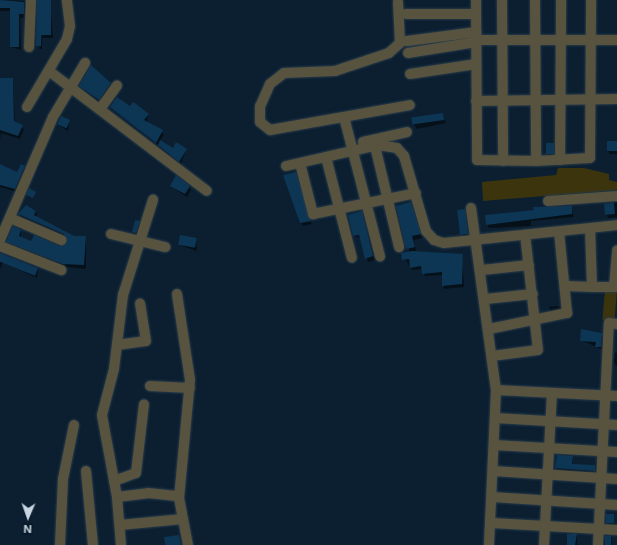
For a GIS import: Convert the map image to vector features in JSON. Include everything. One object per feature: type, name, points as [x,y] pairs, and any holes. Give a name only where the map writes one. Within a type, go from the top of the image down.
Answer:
[{"type":"street","points":[[29,47],[31,0]]},
{"type":"street","points":[[27,107],[67,39],[70,26],[67,0]]},
{"type":"street","points":[[476,0],[476,160],[536,161],[590,158],[591,0]]},
{"type":"street","points":[[502,0],[503,160]]},
{"type":"street","points":[[535,0],[536,161]]},
{"type":"street","points":[[560,160],[561,0]]},
{"type":"street","points":[[398,2],[400,43],[389,53],[335,71],[284,73],[270,84],[260,106],[260,122],[270,130],[410,105]]},
{"type":"street","points":[[406,14],[476,14]]},
{"type":"street","points":[[408,53],[476,38]]},
{"type":"street","points":[[407,41],[476,38],[503,40],[617,40]]},
{"type":"street","points":[[0,240],[69,86],[85,62]]},
{"type":"street","points":[[410,74],[476,64]]},
{"type":"street","points":[[49,71],[207,191]]},
{"type":"street","points":[[100,109],[117,86]]},
{"type":"street","points":[[476,101],[617,99]]},
{"type":"street","points":[[344,116],[380,256]]},
{"type":"street","points":[[286,166],[326,157],[407,132]]},
{"type":"street","points":[[352,148],[388,144],[398,148],[416,193],[423,224],[430,237],[444,243],[479,241],[617,225]]},
{"type":"street","points":[[375,146],[400,247]]},
{"type":"street","points":[[326,157],[352,258]]},
{"type":"street","points":[[300,163],[313,214],[416,193]]},
{"type":"street","points":[[548,201],[617,196]]},
{"type":"street","points":[[121,545],[117,497],[102,415],[117,346],[123,295],[153,200]]},
{"type":"street","points":[[472,208],[479,241],[496,390],[492,523],[489,545]]},
{"type":"street","points":[[10,218],[61,240]]},
{"type":"street","points":[[590,228],[592,287]]},
{"type":"street","points":[[489,328],[537,321],[567,313],[566,286],[559,232]]},
{"type":"street","points":[[111,234],[165,247]]},
{"type":"street","points":[[492,356],[538,350],[537,321],[525,236]]},
{"type":"street","points":[[0,246],[61,270]]},
{"type":"street","points":[[566,286],[616,287],[617,250]]},
{"type":"street","points":[[482,270],[529,265]]},
{"type":"street","points":[[177,294],[190,388],[179,496],[188,545]]},
{"type":"street","points":[[486,299],[533,294]]},
{"type":"street","points":[[117,346],[146,341],[140,303]]},
{"type":"street","points":[[598,545],[606,395],[612,366],[610,323],[617,324]]},
{"type":"street","points":[[150,386],[190,388]]},
{"type":"street","points":[[496,390],[617,396]]},
{"type":"street","points":[[544,545],[552,393]]},
{"type":"street","points":[[114,481],[136,473],[144,404]]},
{"type":"street","points":[[495,418],[604,426],[617,425]]},
{"type":"street","points":[[60,545],[63,479],[74,425]]},
{"type":"street","points":[[494,445],[549,446],[617,452]]},
{"type":"street","points":[[86,471],[92,545]]},
{"type":"street","points":[[493,471],[617,478]]},
{"type":"street","points":[[117,497],[148,493],[179,496]]},
{"type":"street","points":[[492,497],[617,505]]},
{"type":"street","points":[[120,525],[183,519]]},
{"type":"street","points":[[492,523],[599,531],[617,530]]},
{"type":"shaded area","points":[[558,168],[584,168],[609,174],[609,180],[617,182],[617,190],[483,201],[482,182],[556,175]]},
{"type":"shaded area","points":[[605,290],[617,291],[614,321],[602,320]]},
{"type":"building","points":[[0,0],[24,2],[24,14],[19,14],[19,47],[10,47],[10,8],[0,8]]},
{"type":"building","points":[[37,0],[51,0],[51,35],[41,35],[41,46],[36,46]]},
{"type":"building","points":[[91,65],[111,83],[99,100],[79,86]]},
{"type":"building","points":[[0,78],[13,78],[14,121],[23,125],[18,136],[0,130]]},
{"type":"building","points":[[117,97],[130,106],[133,102],[136,104],[149,114],[144,120],[163,130],[156,143],[110,107]]},
{"type":"building","points":[[443,113],[444,120],[412,124],[411,117]]},
{"type":"building","points":[[61,116],[70,120],[66,128],[57,124]]},
{"type":"building","points":[[160,140],[173,148],[176,142],[187,149],[179,162],[158,145]]},
{"type":"building","points":[[607,141],[617,141],[617,151],[607,151]]},
{"type":"building","points":[[546,143],[554,143],[554,154],[546,154]]},
{"type":"building","points":[[0,164],[17,172],[21,164],[25,166],[15,189],[0,185]]},
{"type":"building","points":[[296,172],[311,221],[300,223],[283,175]]},
{"type":"building","points":[[176,175],[190,186],[185,194],[170,186]]},
{"type":"building","points":[[29,188],[36,192],[33,198],[26,195]]},
{"type":"building","points":[[411,202],[421,234],[412,236],[415,247],[406,249],[396,206]]},
{"type":"building","points":[[614,203],[615,214],[605,215],[604,204]]},
{"type":"building","points":[[26,205],[36,211],[34,215],[74,236],[86,236],[84,265],[63,264],[6,242],[13,226],[21,230],[19,236],[31,241],[34,235],[59,246],[67,243],[64,234],[18,214]]},
{"type":"building","points":[[572,206],[572,214],[486,225],[485,215],[534,210],[533,207]]},
{"type":"building","points":[[465,209],[468,234],[460,235],[457,210]]},
{"type":"building","points":[[362,211],[373,256],[365,259],[359,235],[353,236],[348,215]]},
{"type":"building","points":[[135,220],[140,221],[136,233],[132,232]]},
{"type":"building","points":[[180,235],[197,238],[195,248],[178,245]]},
{"type":"building","points":[[412,251],[463,254],[462,284],[442,286],[442,272],[422,274],[421,266],[410,268],[409,259],[402,260],[401,253]]},
{"type":"building","points":[[0,253],[38,268],[35,276],[0,262]]},
{"type":"building","points":[[581,329],[602,333],[601,347],[595,347],[596,342],[580,341]]},
{"type":"building","points":[[557,455],[573,456],[572,464],[595,465],[595,471],[555,468]]},
{"type":"building","points":[[606,514],[614,514],[614,523],[606,523]]},
{"type":"building","points":[[567,534],[577,534],[575,545],[567,545]]},
{"type":"building","points":[[179,535],[181,545],[165,545],[164,537]]},
{"type":"building","points":[[605,536],[611,536],[611,545],[605,545]]}]
